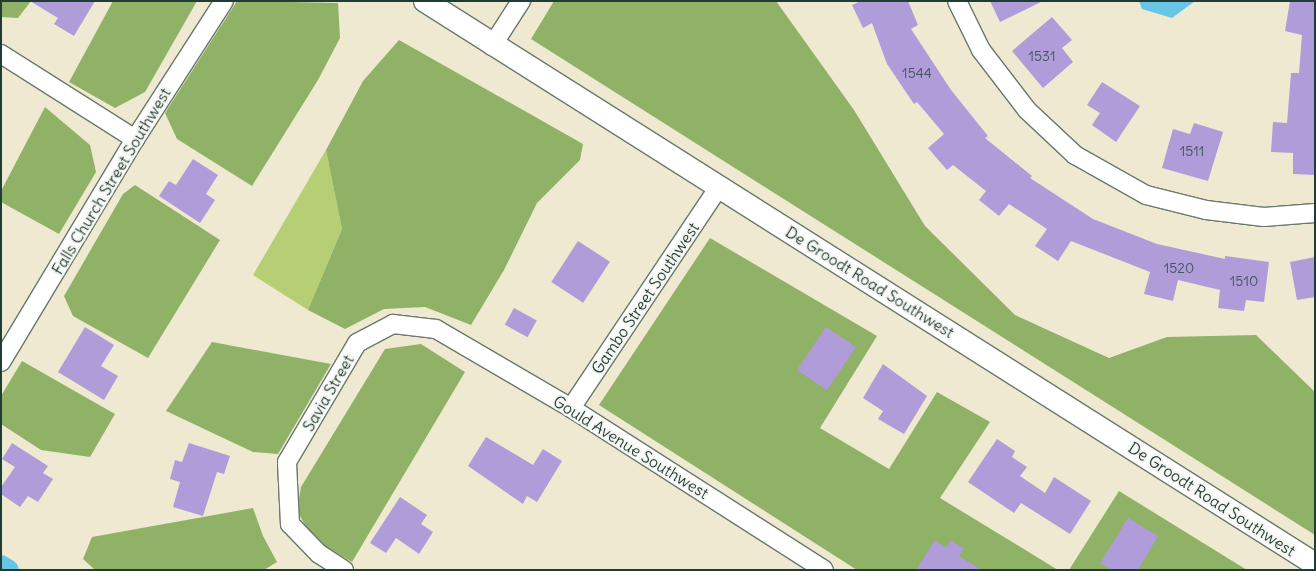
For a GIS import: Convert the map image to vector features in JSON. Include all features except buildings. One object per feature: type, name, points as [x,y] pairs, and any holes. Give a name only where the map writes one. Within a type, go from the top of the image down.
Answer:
[{"type":"street","name":"Falls Church Street Southwest","points":[[2,359],[135,139],[224,1]]},
{"type":"street","name":"De Groodt Road Southwest","points":[[425,1],[492,46],[1315,564]]},
{"type":"street","points":[[492,46],[521,1]]},
{"type":"street","points":[[957,1],[981,50],[1027,110],[1075,154],[1146,196],[1206,210],[1264,217],[1315,212]]},
{"type":"street","points":[[1,54],[135,139]]},
{"type":"street","name":"Gambo Street Southwest","points":[[571,408],[718,188]]},
{"type":"street","name":"Savia Street","points":[[344,570],[319,554],[290,524],[287,462],[357,343],[393,324],[436,330]]},
{"type":"street","name":"Gould Avenue Southwest","points":[[436,330],[571,408],[824,570]]},
{"type":"green space","points":[[1,1],[31,1],[18,18],[1,17]]},
{"type":"green space","points":[[113,1],[197,1],[145,92],[115,108],[69,82]]},
{"type":"green space","points":[[237,1],[338,3],[340,38],[318,80],[252,186],[177,139],[165,113]]},
{"type":"green space","points":[[554,1],[776,1],[854,110],[925,226],[1015,315],[1109,358],[1167,337],[1256,335],[1315,392],[1315,535],[531,39]]},
{"type":"green space","points":[[399,40],[583,144],[580,160],[537,203],[504,270],[471,325],[425,307],[384,309],[345,329],[308,310],[342,229],[326,150],[363,81]]},
{"type":"green space","points":[[45,107],[90,145],[96,172],[59,234],[1,202],[1,191]]},
{"type":"green space","points":[[326,150],[342,229],[308,310],[253,275]]},
{"type":"green space","points":[[135,185],[220,240],[148,358],[73,316],[64,296],[123,194]]},
{"type":"green space","points":[[710,238],[877,336],[820,428],[889,469],[937,392],[990,422],[940,498],[1058,570],[857,570],[599,405]]},
{"type":"green space","points":[[212,342],[331,364],[278,454],[253,452],[166,411]]},
{"type":"green space","points":[[421,344],[465,372],[352,562],[313,539],[297,511],[301,487],[385,349]]},
{"type":"green space","points":[[22,361],[115,414],[90,457],[41,450],[1,424],[1,396]]},
{"type":"green space","points":[[1119,491],[1247,570],[1069,570]]},
{"type":"green space","points":[[253,508],[263,536],[277,562],[264,570],[95,570],[83,559],[92,537]]},
{"type":"water","points":[[1139,1],[1195,1],[1172,18],[1142,9]]},
{"type":"waterway","points":[[1,565],[9,570]]}]
